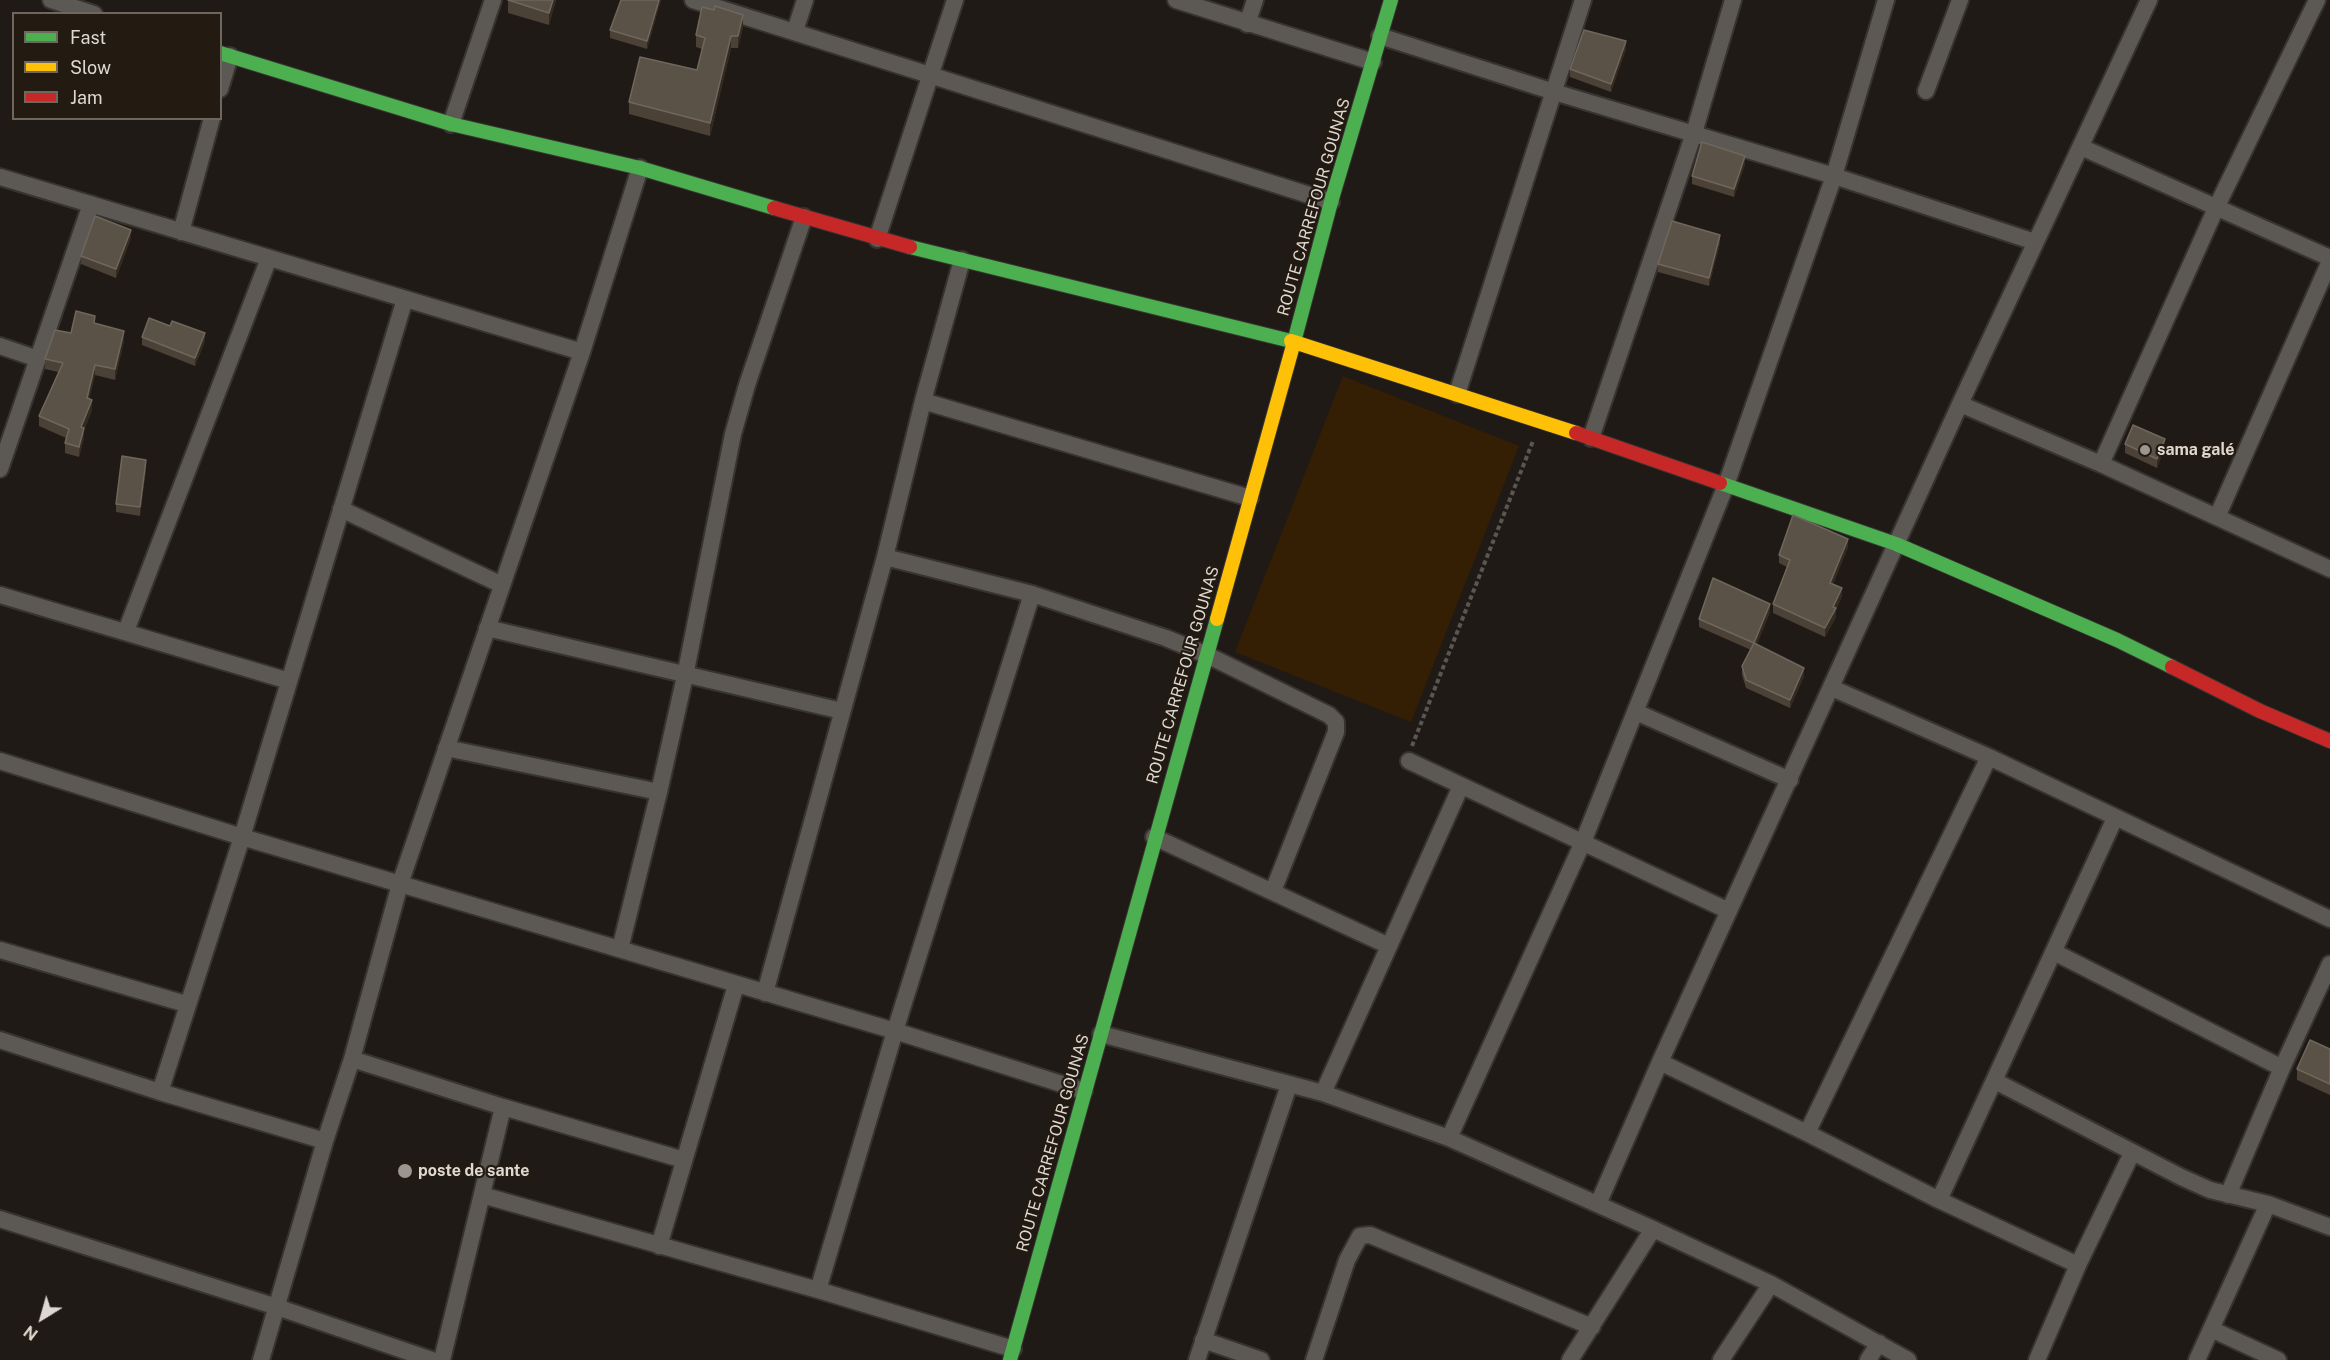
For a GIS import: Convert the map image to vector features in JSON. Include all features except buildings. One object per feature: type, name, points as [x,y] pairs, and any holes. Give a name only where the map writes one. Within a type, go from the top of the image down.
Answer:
[{"type":"street","points":[[51,0],[88,12]]},
{"type":"street","points":[[451,124],[493,0]]},
{"type":"street","points":[[693,0],[1331,202]]},
{"type":"street","points":[[795,31],[805,0]]},
{"type":"street","points":[[877,238],[955,0]]},
{"type":"street","points":[[1176,0],[1373,62]]},
{"type":"street","points":[[1248,24],[1255,0]]},
{"type":"street","name":"ROUTE CARREFOUR GOUNAS","points":[[1012,1354],[1331,202],[1391,0]]},
{"type":"street","points":[[1457,394],[1583,0]]},
{"type":"street","points":[[1591,438],[1694,133],[1733,0]]},
{"type":"street","points":[[1449,1138],[1583,842],[1726,485],[1834,176],[1886,0]]},
{"type":"street","points":[[1926,91],[1960,0]]},
{"type":"street","points":[[1598,1204],[1660,1062],[1960,404],[2149,0]]},
{"type":"street","points":[[2101,464],[2217,206],[2317,0]]},
{"type":"street","points":[[1380,36],[1554,93],[1834,176],[2035,242]]},
{"type":"street","points":[[222,75],[225,54],[451,124],[640,168],[877,238],[1293,341],[1541,421],[1896,544],[2117,640],[2260,711],[2330,741]]},
{"type":"street","points":[[181,232],[211,120]]},
{"type":"street","points":[[2081,147],[2217,206],[2330,259],[2217,517]]},
{"type":"street","points":[[261,1360],[325,1141],[352,1059],[400,884],[582,352],[640,168]]},
{"type":"street","points":[[0,177],[582,352]]},
{"type":"street","points":[[0,469],[91,204]]},
{"type":"street","points":[[620,949],[685,676],[733,434],[747,385],[804,217]]},
{"type":"street","points":[[126,631],[269,258]]},
{"type":"street","points":[[765,993],[885,557],[923,401],[962,260]]},
{"type":"street","points":[[160,1092],[186,1004],[242,837],[405,299]]},
{"type":"street","points":[[0,346],[38,359]]},
{"type":"street","points":[[923,401],[1250,498]]},
{"type":"street","points":[[1960,404],[2101,464],[2329,567]]},
{"type":"street","points":[[341,509],[502,585]]},
{"type":"street","points":[[885,557],[1032,594],[1166,638],[1207,655],[1329,715],[1336,722],[1336,732],[1274,891]]},
{"type":"street","points":[[818,1290],[895,1031],[1032,594]]},
{"type":"street","points":[[0,595],[289,681]]},
{"type":"street","points":[[487,628],[842,711]]},
{"type":"street","points":[[1832,688],[1989,758],[2330,919]]},
{"type":"street","points":[[1636,712],[1790,780]]},
{"type":"street","points":[[446,748],[659,792]]},
{"type":"street","points":[[1409,757],[1461,786],[1729,911]]},
{"type":"street","points":[[1807,1133],[1989,758]]},
{"type":"street","points":[[0,761],[242,837],[895,1031],[1084,1091]]},
{"type":"street","points":[[1323,1093],[1461,786]]},
{"type":"street","points":[[1939,1200],[2115,818]]},
{"type":"street","points":[[1154,837],[1389,946]]},
{"type":"street","points":[[0,950],[186,1004]]},
{"type":"street","points":[[2054,952],[2282,1068]]},
{"type":"street","points":[[2228,1195],[2282,1068],[2330,964]]},
{"type":"street","points":[[658,1246],[736,985]]},
{"type":"street","points":[[1101,1034],[1323,1093],[1449,1138],[1771,1284],[1908,1360]]},
{"type":"street","points":[[0,1040],[160,1092],[325,1141]]},
{"type":"street","points":[[352,1059],[503,1107],[684,1160]]},
{"type":"street","points":[[1660,1062],[1939,1200],[2078,1265]]},
{"type":"street","points":[[1995,1081],[2181,1177],[2228,1195],[2268,1204],[2330,1227]]},
{"type":"street","points":[[1197,1360],[1289,1084]]},
{"type":"street","points":[[442,1360],[503,1107]]},
{"type":"street","points":[[2037,1360],[2078,1265],[2132,1153]]},
{"type":"street","points":[[482,1195],[818,1290],[1012,1354]]},
{"type":"street","points":[[2197,1360],[2268,1204]]},
{"type":"street","points":[[0,1219],[277,1307],[432,1360]]},
{"type":"street","points":[[1570,1360],[1653,1229]]},
{"type":"street","points":[[1314,1360],[1347,1260],[1360,1236],[1370,1234],[1592,1327]]},
{"type":"street","points":[[1721,1360],[1771,1284]]},
{"type":"street","points":[[2211,1329],[2278,1360]]},
{"type":"street","points":[[1203,1340],[1261,1360]]},
{"type":"street","points":[[1868,1360],[1879,1343]]},
{"type":"path","points":[[1409,757],[1541,421]]},
{"type":"shaded area","points":[[1343,376],[1519,446],[1411,722],[1235,652]]},
{"type":"traffic: fast","points":[[1294,342],[1331,202],[1391,0]]},
{"type":"traffic: fast","points":[[222,54],[451,124],[640,168],[774,208]]},
{"type":"traffic: fast","points":[[910,247],[1291,341]]},
{"type":"traffic: fast","points":[[1720,483],[1896,544],[2117,640],[2172,667]]},
{"type":"traffic: fast","points":[[1010,1360],[1217,619]]},
{"type":"traffic: slow","points":[[1291,341],[1576,433]]},
{"type":"traffic: slow","points":[[1217,619],[1294,342]]},
{"type":"traffic: jam","points":[[774,208],[910,247]]},
{"type":"traffic: jam","points":[[1576,433],[1720,483]]},
{"type":"traffic: jam","points":[[2172,667],[2260,711],[2330,741]]},
{"type":"place","name":"sama galé","points":[[2145,450]]},
{"type":"place","name":"poste de sante","points":[[405,1171]]}]
